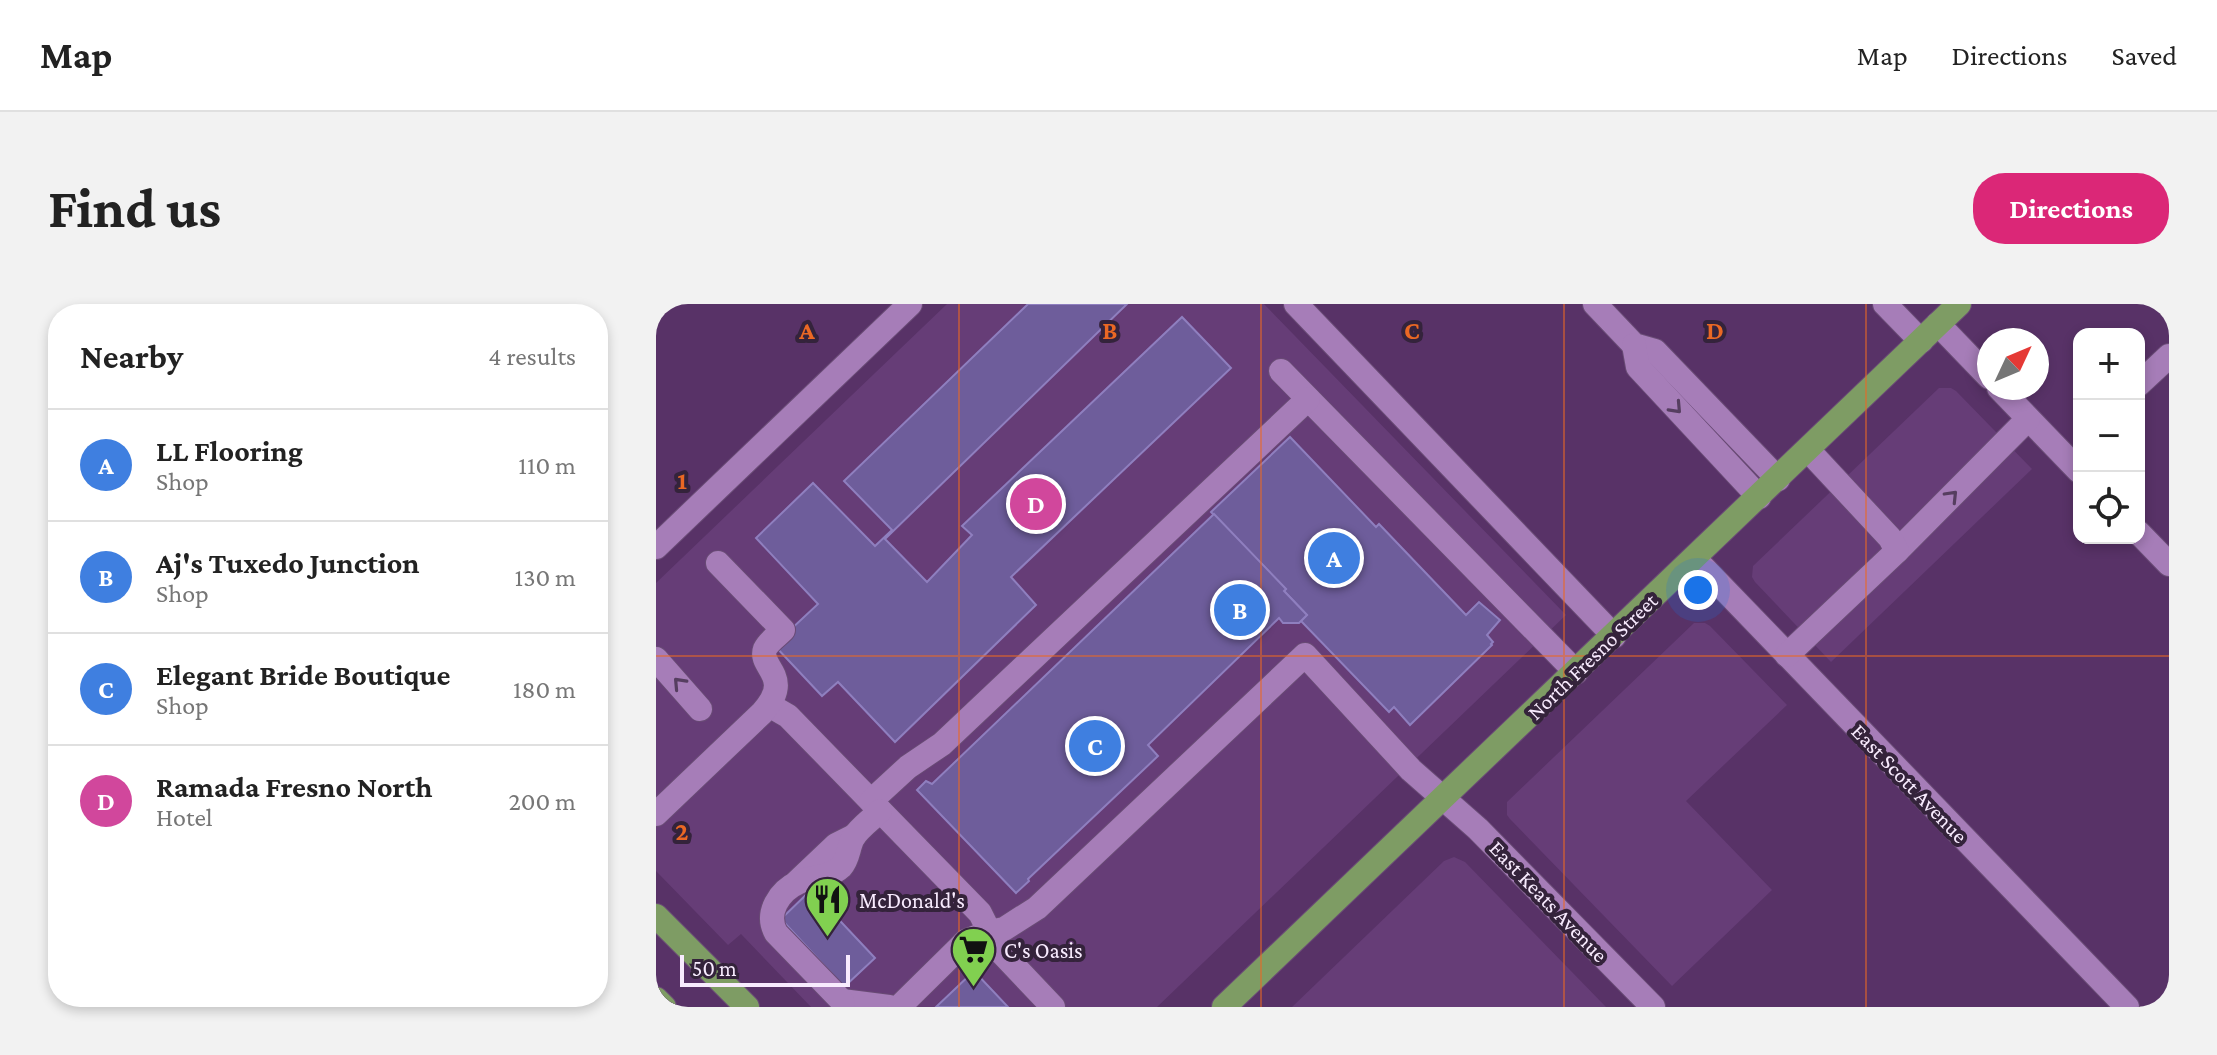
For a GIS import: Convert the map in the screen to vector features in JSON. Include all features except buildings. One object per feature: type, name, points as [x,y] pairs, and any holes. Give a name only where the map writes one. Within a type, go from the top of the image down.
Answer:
[{"type":"main road","name":"North Fresno Street","points":[[1224,1007],[1695,559],[1943,317]]},
{"type":"main road","points":[[656,916],[747,1007]]},
{"type":"main road","points":[[656,999],[664,1007]]},
{"type":"street","points":[[656,547],[910,304]]},
{"type":"street","points":[[1296,304],[1614,636]]},
{"type":"street","points":[[1595,304],[1634,345],[1655,351],[1778,479]]},
{"type":"street","points":[[1885,304],[1943,317],[1977,361]]},
{"type":"street","points":[[1634,345],[1638,367],[1759,497]]},
{"type":"street","points":[[2145,378],[2169,356]]},
{"type":"street","points":[[1281,371],[1576,672]]},
{"type":"street","points":[[889,1007],[843,1004],[776,933],[771,910],[797,882],[840,868],[847,858],[854,836],[908,767],[942,744],[1308,399]]},
{"type":"street","points":[[2010,400],[2028,419],[2073,454]]},
{"type":"street","points":[[1787,655],[1897,551],[2028,419]]},
{"type":"street","points":[[1808,450],[1890,538],[1897,551]]},
{"type":"street","points":[[2145,539],[2169,564]]},
{"type":"street","name":"East Scott Avenue","points":[[1695,559],[2127,1007]]},
{"type":"street","points":[[656,814],[769,705],[776,683],[764,655],[766,647],[783,630],[718,563]]},
{"type":"street","name":"East Keats Avenue","points":[[989,932],[1018,923],[1037,908],[1305,655],[1411,770],[1478,829],[1653,1007]]},
{"type":"street","points":[[656,659],[700,709]]},
{"type":"street","points":[[769,705],[788,716],[980,913],[998,949],[1053,1007]]},
{"type":"street","points":[[899,1007],[966,941],[989,932]]},
{"type":"shaded area","points":[[947,304],[1264,304],[1566,615],[1157,1007],[811,1007],[741,934],[728,945],[656,871],[656,583]]},
{"type":"shaded area","points":[[1939,388],[1956,391],[2032,469],[1831,662],[1755,582],[1753,566]]},
{"type":"shaded area","points":[[1694,623],[1710,626],[1787,705],[1686,801],[1772,890],[1672,986],[1510,819],[1507,802]]},
{"type":"shaded area","points":[[1454,857],[1465,862],[1606,1007],[1292,1007],[1444,861]]},
{"type":"place","name":"Ramada Fresno North","points":[[1036,504]]},
{"type":"place","name":"LL Flooring","points":[[1334,558]]},
{"type":"place","name":"Aj's Tuxedo Junction","points":[[1240,610]]},
{"type":"place","name":"Elegant Bride Boutique","points":[[1095,746]]},
{"type":"place","name":"McDonald's","points":[[828,939]]},
{"type":"place","name":"C's Oasis","points":[[973,989]]}]
